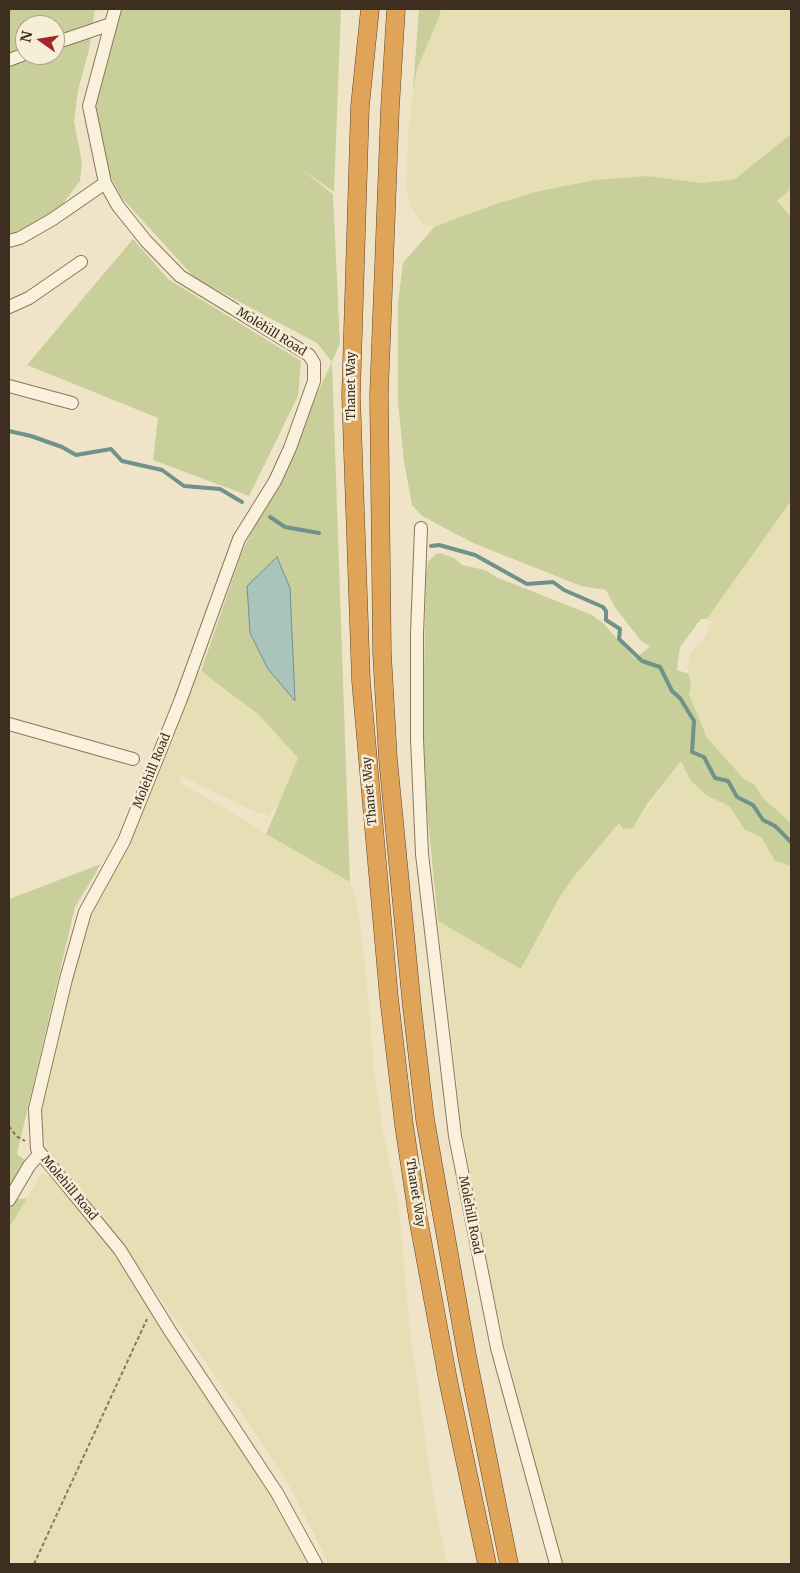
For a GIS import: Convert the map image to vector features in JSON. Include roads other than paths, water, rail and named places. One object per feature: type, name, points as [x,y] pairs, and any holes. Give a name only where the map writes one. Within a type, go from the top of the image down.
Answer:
[{"type":"highway","name":"Thanet Way","points":[[370,9],[360,106],[351,395],[361,681],[389,998],[404,1125],[418,1218],[448,1380],[487,1564]]},
{"type":"highway","name":"Thanet Way","points":[[396,9],[378,394],[382,644],[388,758],[412,1007],[425,1119],[467,1356],[509,1564]]},
{"type":"street","name":"Molehill Road","points":[[115,9],[89,106],[105,183],[118,206],[146,241],[180,276],[309,355],[314,363],[314,381],[287,456],[275,481],[239,539],[181,699],[124,840],[85,912],[66,979],[35,1109],[39,1151],[120,1250],[277,1493],[316,1564]]},
{"type":"street","points":[[65,40],[111,24]]},
{"type":"street","points":[[9,241],[20,238],[53,220],[105,183]]},
{"type":"street","points":[[9,307],[30,298],[81,262]]},
{"type":"street","points":[[9,386],[72,403]]},
{"type":"street","name":"Molehill Road","points":[[421,528],[417,634],[417,739],[422,854],[452,1107],[477,1256],[497,1348],[556,1564]]},
{"type":"street","points":[[9,724],[133,758]]},
{"type":"street","points":[[9,1200],[39,1151]]},
{"type":"water","points":[[277,557],[290,588],[295,701],[268,669],[250,633],[247,586]]},
{"type":"waterway","points":[[9,431],[31,436],[62,447],[76,455],[111,449],[122,461],[162,470],[184,486],[220,489],[242,502]]},
{"type":"waterway","points":[[270,517],[285,527],[319,533]]},
{"type":"waterway","points":[[431,546],[439,545],[475,555],[527,584],[553,582],[564,590],[603,607],[606,611],[606,620],[620,629],[619,639],[642,661],[660,667],[672,691],[680,698],[694,721],[692,752],[704,757],[715,778],[728,781],[737,797],[753,805],[763,820],[775,826],[791,842]]}]
